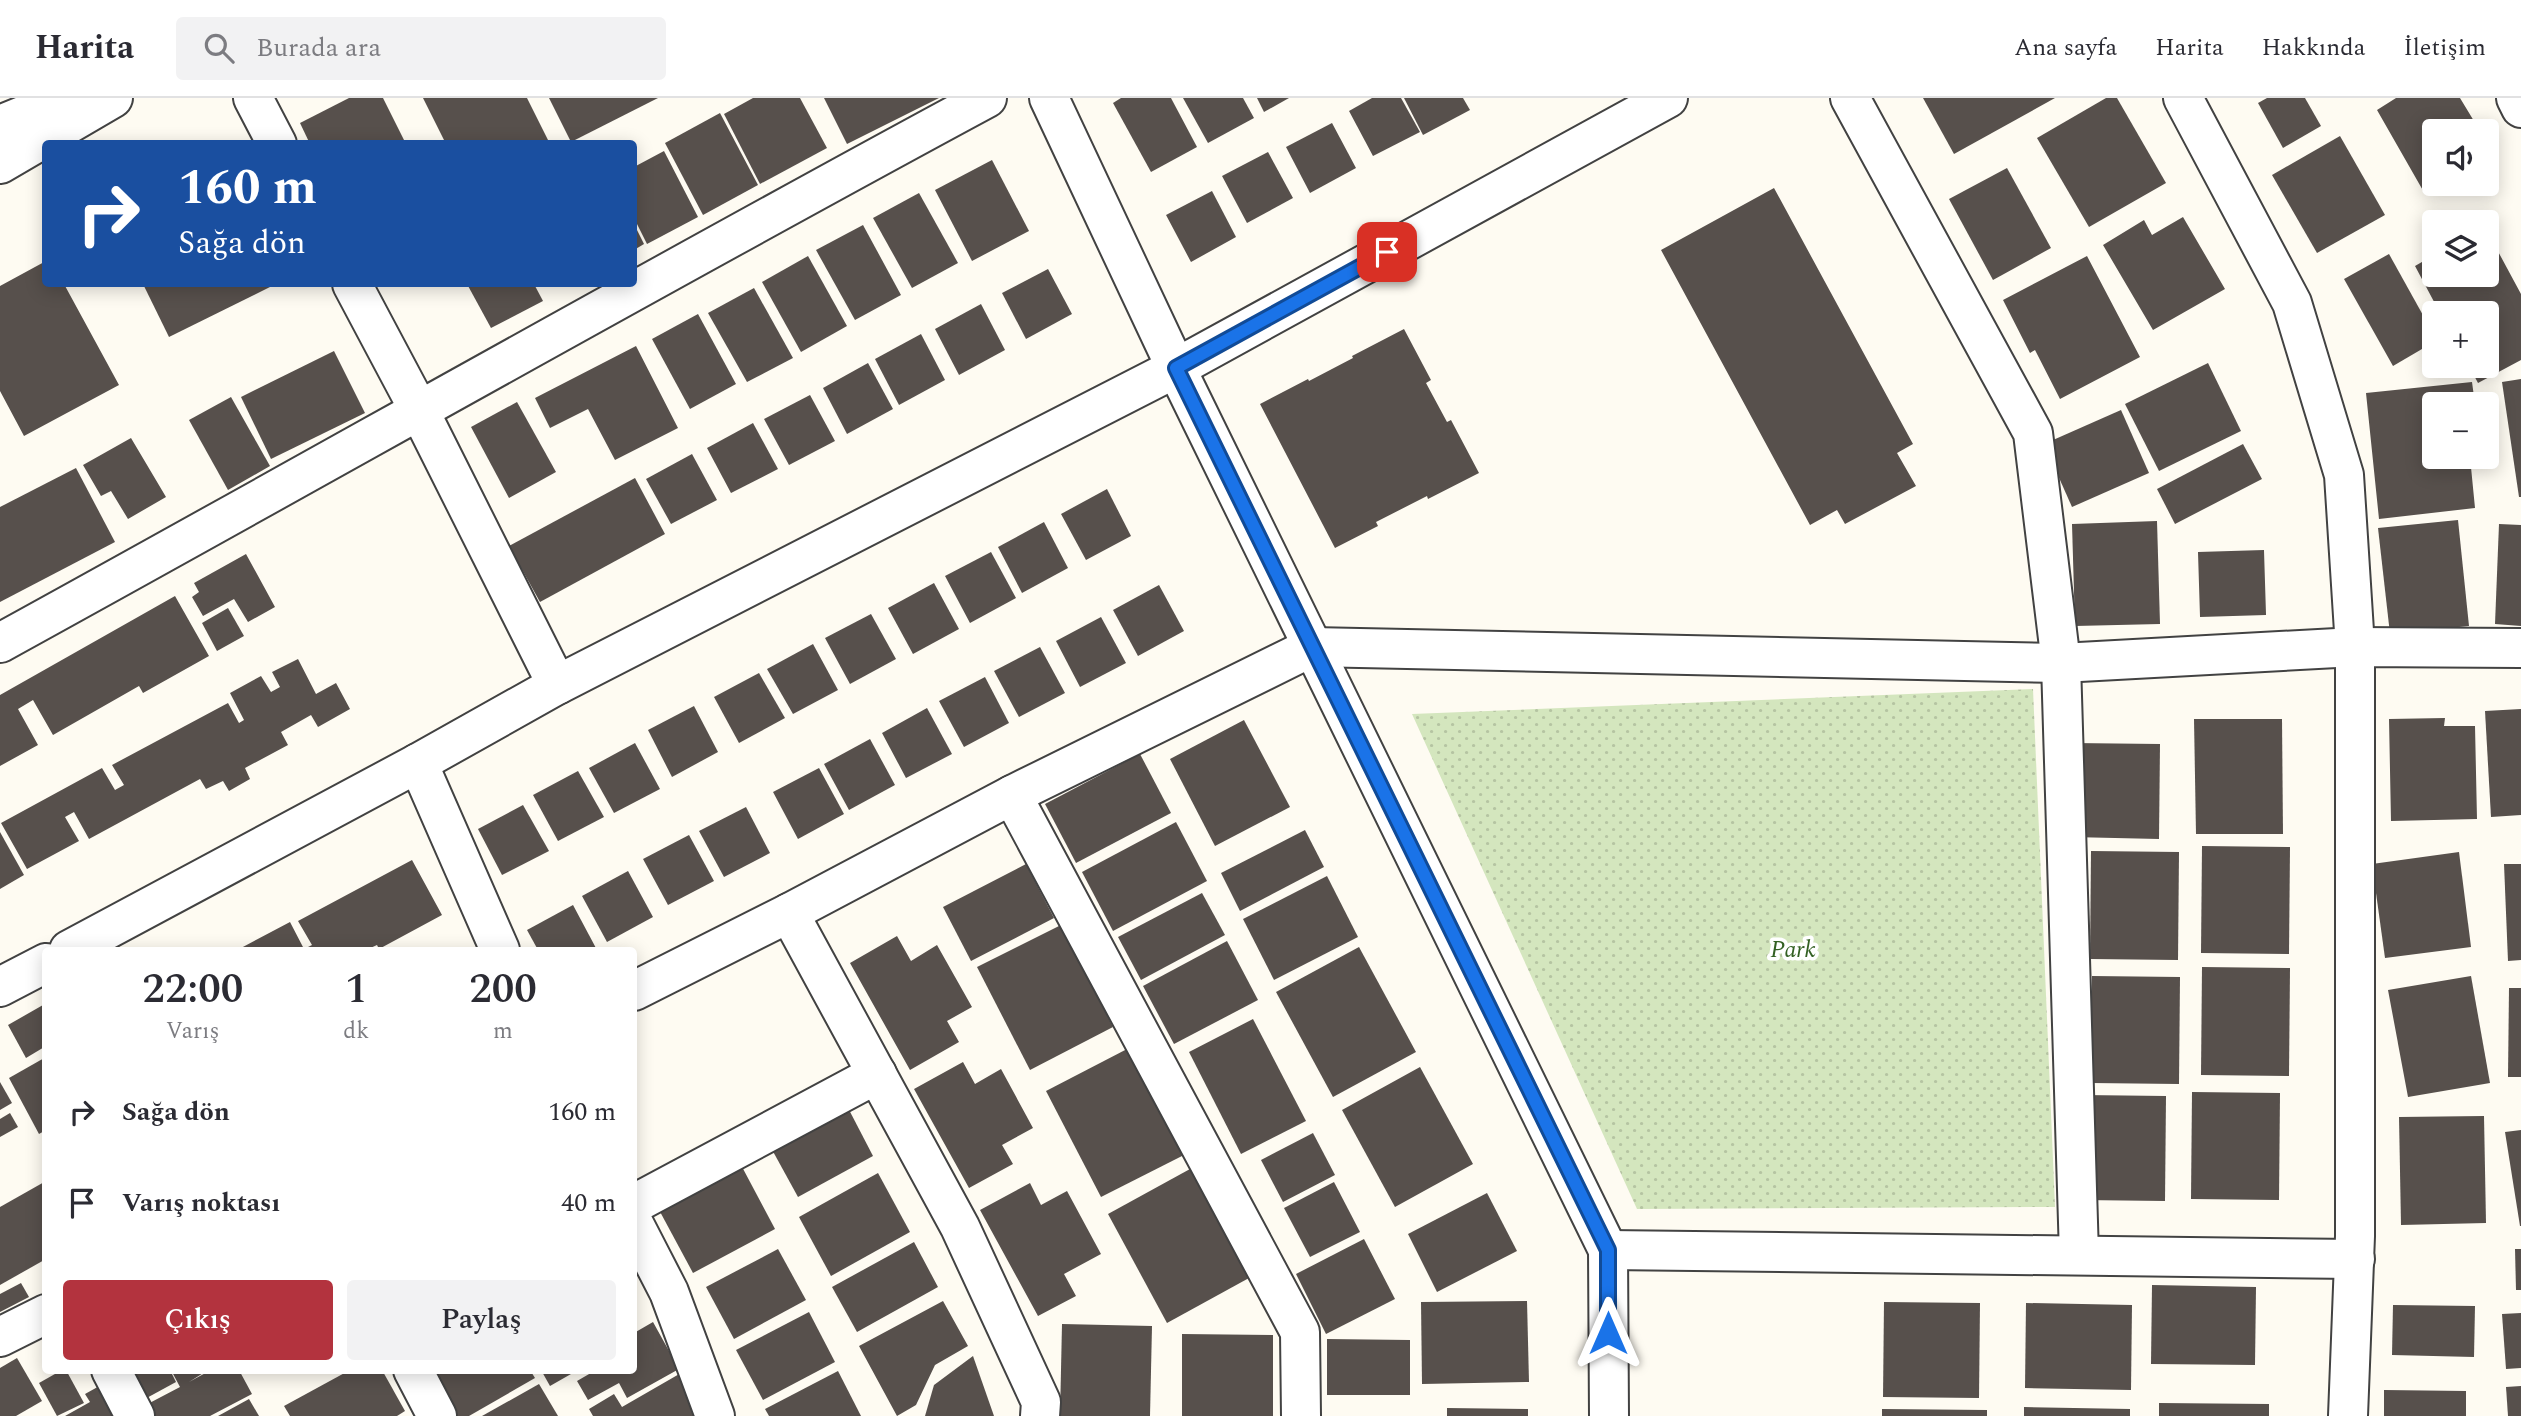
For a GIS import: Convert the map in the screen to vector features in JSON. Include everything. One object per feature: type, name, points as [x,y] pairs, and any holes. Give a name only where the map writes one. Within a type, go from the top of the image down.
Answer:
[{"type":"street","points":[[0,125],[66,98]]},
{"type":"street","points":[[0,164],[113,98]]},
{"type":"street","points":[[253,98],[275,140]]},
{"type":"street","points":[[0,643],[421,412],[720,241],[987,98]]},
{"type":"street","points":[[1049,98],[1176,368],[1608,1250],[1609,1416]]},
{"type":"street","points":[[75,947],[418,764],[557,685],[1176,368],[1668,98]]},
{"type":"street","points":[[1850,98],[2033,433],[2061,663],[2079,1255]]},
{"type":"street","points":[[2183,98],[2292,303],[2344,475],[2355,647],[2355,1259],[2348,1416]]},
{"type":"street","points":[[2516,98],[2521,108]]},
{"type":"street","points":[[354,287],[421,412],[557,685]]},
{"type":"street","points":[[637,989],[789,913],[1012,794],[1312,647],[2061,663],[2355,647],[2521,648]]},
{"type":"street","points":[[418,764],[499,947]]},
{"type":"street","points":[[1012,794],[1300,1332],[1301,1416]]},
{"type":"street","points":[[789,913],[960,1227],[1041,1402],[1040,1416]]},
{"type":"street","points":[[0,987],[42,964]]},
{"type":"street","points":[[637,1202],[877,1074]]},
{"type":"street","points":[[637,1229],[669,1292],[715,1416]]},
{"type":"street","points":[[1608,1250],[2355,1259]]},
{"type":"street","points":[[0,1337],[42,1316]]},
{"type":"street","points":[[113,1374],[135,1416]]},
{"type":"street","points":[[415,1374],[437,1416]]},
{"type":"green space","name":"Park","points":[[2033,689],[2055,1207],[1637,1209],[1412,714]]},
{"type":"building","points":[[349,98],[383,98],[404,140],[308,140],[300,123]]},
{"type":"building","points":[[423,98],[527,98],[548,140],[444,140]]},
{"type":"building","points":[[549,98],[658,98],[575,140],[570,140]]},
{"type":"building","points":[[753,98],[800,98],[827,148],[760,184],[724,114]]},
{"type":"building","points":[[824,98],[939,98],[847,144]]},
{"type":"building","points":[[1121,98],[1171,98],[1197,147],[1151,172],[1113,103]]},
{"type":"building","points":[[1183,98],[1243,98],[1254,118],[1208,143]]},
{"type":"building","points":[[1257,98],[1289,98],[1264,112]]},
{"type":"building","points":[[1372,98],[1401,98],[1420,132],[1373,156],[1349,111]]},
{"type":"building","points":[[1404,98],[1463,98],[1470,110],[1423,135]]},
{"type":"building","points":[[1923,98],[2055,98],[1954,154]]},
{"type":"building","points":[[2106,98],[2117,98],[2166,183],[2089,227],[2037,138]]},
{"type":"building","points":[[2267,98],[2305,98],[2321,126],[2283,148],[2258,103]]},
{"type":"building","points":[[2396,98],[2460,98],[2473,119],[2422,119],[2422,189],[2377,110]]},
{"type":"building","points":[[720,113],[758,185],[703,215],[665,143]]},
{"type":"building","points":[[1332,123],[1356,168],[1310,193],[1286,147]]},
{"type":"building","points":[[2340,136],[2385,215],[2317,253],[2272,175]]},
{"type":"building","points":[[664,151],[698,217],[647,244],[637,224],[637,165]]},
{"type":"building","points":[[1268,152],[1293,198],[1247,223],[1222,176]]},
{"type":"building","points":[[992,160],[1029,231],[972,261],[935,190]]},
{"type":"building","points":[[2007,168],[2051,248],[1993,280],[1949,199]]},
{"type":"building","points":[[1774,188],[1913,444],[1897,453],[1916,486],[1845,524],[1837,510],[1810,525],[1661,250]]},
{"type":"building","points":[[1212,191],[1236,237],[1191,262],[1166,215]]},
{"type":"building","points":[[919,193],[958,263],[912,288],[873,218]]},
{"type":"building","points":[[2183,217],[2225,289],[2153,330],[2103,245],[2144,220],[2152,235]]},
{"type":"building","points":[[863,225],[901,295],[855,320],[816,250]]},
{"type":"building","points":[[637,230],[644,244],[637,248]]},
{"type":"building","points":[[2499,253],[2521,294],[2521,360],[2499,372],[2499,301],[2434,301],[2426,287],[2499,287]]},
{"type":"building","points":[[2389,254],[2422,313],[2422,349],[2393,366],[2344,279]]},
{"type":"building","points":[[808,256],[847,326],[801,352],[762,282]]},
{"type":"building","points":[[2087,256],[2140,357],[2060,399],[2035,350],[2030,353],[2003,300]]},
{"type":"building","points":[[2422,262],[2422,279],[2415,266]]},
{"type":"building","points":[[42,263],[42,287],[66,287],[119,385],[24,436],[0,391],[0,286]]},
{"type":"building","points":[[1048,269],[1072,314],[1026,339],[1002,293]]},
{"type":"building","points":[[144,287],[270,287],[169,337]]},
{"type":"building","points":[[469,287],[536,287],[543,301],[491,328]]},
{"type":"building","points":[[754,288],[793,358],[747,382],[708,313]]},
{"type":"building","points":[[981,304],[1005,350],[959,375],[935,329]]},
{"type":"building","points":[[698,314],[736,384],[690,409],[652,339]]},
{"type":"building","points":[[1404,329],[1431,380],[1426,383],[1447,422],[1451,420],[1479,473],[1376,522],[1378,526],[1335,548],[1260,404],[1308,379],[1309,381]]},
{"type":"building","points":[[921,334],[945,380],[899,405],[875,359]]},
{"type":"building","points":[[636,346],[678,428],[615,460],[588,409],[550,428],[535,398]]},
{"type":"building","points":[[334,351],[365,413],[271,459],[241,397]]},
{"type":"building","points":[[868,363],[893,409],[847,434],[823,388]]},
{"type":"building","points":[[2208,363],[2241,431],[2159,471],[2125,404]]},
{"type":"building","points":[[2521,379],[2521,497],[2519,497],[2502,382]]},
{"type":"building","points":[[2472,382],[2473,392],[2422,392],[2422,469],[2471,469],[2475,508],[2379,519],[2366,393]]},
{"type":"building","points":[[810,395],[835,441],[789,465],[764,419]]},
{"type":"building","points":[[231,397],[270,466],[228,490],[189,420]]},
{"type":"building","points":[[517,402],[556,472],[509,498],[471,427]]},
{"type":"building","points":[[2121,410],[2149,473],[2072,507],[2044,444]]},
{"type":"building","points":[[753,423],[778,469],[731,493],[707,448]]},
{"type":"building","points":[[131,438],[166,497],[128,519],[111,491],[101,496],[83,465]]},
{"type":"building","points":[[2243,444],[2262,479],[2175,524],[2157,489]]},
{"type":"building","points":[[692,454],[717,500],[671,524],[646,479]]},
{"type":"building","points":[[76,468],[115,542],[0,602],[0,507]]},
{"type":"building","points":[[635,478],[665,534],[540,602],[509,546]]},
{"type":"building","points":[[1107,489],[1131,536],[1086,560],[1061,514]]},
{"type":"building","points":[[2458,520],[2469,626],[2390,634],[2378,528]]},
{"type":"building","points":[[2157,521],[2160,624],[2075,626],[2072,524]]},
{"type":"building","points":[[1044,522],[1068,568],[1022,593],[998,547]]},
{"type":"building","points":[[2499,524],[2521,525],[2521,626],[2495,624]]},
{"type":"building","points":[[2264,550],[2266,615],[2200,617],[2198,552]]},
{"type":"building","points":[[991,552],[1016,598],[970,623],[945,576]]},
{"type":"building","points":[[246,554],[275,607],[248,622],[234,599],[203,616],[192,597],[199,592],[194,583]]},
{"type":"building","points":[[934,583],[959,629],[913,654],[888,608]]},
{"type":"building","points":[[1159,585],[1184,631],[1138,656],[1113,610]]},
{"type":"building","points":[[175,596],[209,656],[143,693],[139,686],[53,735],[33,700],[18,709],[38,745],[0,766],[0,695]]},
{"type":"building","points":[[228,608],[244,636],[217,651],[202,623]]},
{"type":"building","points":[[871,614],[896,659],[850,684],[825,638]]},
{"type":"building","points":[[1101,617],[1126,663],[1080,687],[1056,641]]},
{"type":"building","points":[[813,644],[838,690],[793,714],[767,669]]},
{"type":"building","points":[[1040,647],[1065,693],[1019,717],[994,671]]},
{"type":"building","points":[[298,659],[316,694],[336,683],[350,709],[318,727],[311,715],[281,732],[288,745],[245,768],[250,779],[229,791],[223,781],[206,789],[200,779],[89,839],[74,812],[65,817],[79,841],[27,869],[1,823],[102,768],[115,790],[124,785],[112,765],[228,703],[239,723],[244,720],[230,693],[261,676],[271,692],[280,687],[272,672]]},
{"type":"building","points":[[759,673],[785,718],[739,743],[714,697]]},
{"type":"building","points":[[985,677],[1009,723],[964,747],[939,701]]},
{"type":"building","points":[[694,706],[718,752],[672,777],[648,730]]},
{"type":"building","points":[[927,708],[952,754],[906,778],[882,733]]},
{"type":"building","points":[[2521,709],[2521,815],[2491,817],[2485,711]]},
{"type":"building","points":[[2445,718],[2444,726],[2475,726],[2477,819],[2391,821],[2389,719]]},
{"type":"building","points":[[2194,719],[2282,719],[2283,834],[2196,834]]},
{"type":"building","points":[[1244,720],[1290,807],[1215,846],[1170,759]]},
{"type":"building","points":[[870,739],[895,785],[849,810],[824,764]]},
{"type":"building","points":[[635,743],[660,789],[614,813],[589,768]]},
{"type":"building","points":[[2072,743],[2160,744],[2159,839],[2071,837]]},
{"type":"building","points":[[1140,754],[1171,813],[1076,863],[1045,804]]},
{"type":"building","points":[[819,768],[844,814],[798,839],[773,792]]},
{"type":"building","points":[[578,771],[604,817],[558,841],[533,795]]},
{"type":"building","points":[[523,805],[549,851],[502,875],[478,829]]},
{"type":"building","points":[[746,807],[770,853],[724,877],[699,831]]},
{"type":"building","points":[[1176,822],[1207,881],[1113,931],[1082,872]]},
{"type":"building","points":[[1305,830],[1324,867],[1240,911],[1221,873]]},
{"type":"building","points":[[0,832],[24,875],[0,889]]},
{"type":"building","points":[[689,835],[714,881],[668,905],[643,859]]},
{"type":"building","points":[[2202,846],[2290,847],[2289,954],[2201,953]]},
{"type":"building","points":[[2091,851],[2179,852],[2178,960],[2090,959]]},
{"type":"building","points":[[2459,852],[2471,947],[2385,958],[2372,864]]},
{"type":"building","points":[[412,860],[442,915],[383,947],[308,947],[312,945],[298,921]]},
{"type":"building","points":[[1026,864],[1054,918],[971,961],[943,907]]},
{"type":"building","points":[[2504,864],[2521,864],[2521,960],[2508,961]]},
{"type":"building","points":[[628,871],[653,917],[607,942],[582,896]]},
{"type":"building","points":[[1327,876],[1358,937],[1274,980],[1243,919]]},
{"type":"building","points":[[1202,893],[1225,935],[1141,980],[1118,937]]},
{"type":"building","points":[[573,905],[595,947],[536,947],[527,930]]},
{"type":"building","points":[[290,922],[303,947],[243,947]]},
{"type":"building","points":[[1061,925],[1113,1027],[1030,1070],[977,967]]},
{"type":"building","points":[[897,936],[911,961],[937,945],[972,1007],[947,1021],[959,1042],[910,1070],[850,963]]},
{"type":"building","points":[[1227,941],[1258,1000],[1174,1044],[1143,986]]},
{"type":"building","points":[[1359,947],[1416,1052],[1333,1097],[1276,992]]},
{"type":"building","points":[[2202,967],[2290,968],[2289,1076],[2201,1075]]},
{"type":"building","points":[[2092,976],[2180,977],[2179,1084],[2091,1083]]},
{"type":"building","points":[[2471,976],[2490,1083],[2408,1097],[2388,990]]},
{"type":"building","points":[[2509,988],[2521,988],[2521,1077],[2508,1077]]},
{"type":"building","points":[[42,1006],[42,1048],[26,1058],[8,1025]]},
{"type":"building","points":[[1253,1019],[1306,1121],[1241,1154],[1189,1052]]},
{"type":"building","points":[[1129,1048],[1184,1155],[1101,1197],[1046,1091]]},
{"type":"building","points":[[42,1059],[42,1132],[39,1134],[9,1078]]},
{"type":"building","points":[[963,1062],[975,1084],[1001,1069],[1033,1128],[1002,1145],[1013,1164],[969,1188],[914,1089]]},
{"type":"building","points":[[1420,1067],[1473,1164],[1395,1207],[1342,1110]]},
{"type":"building","points":[[0,1082],[12,1103],[0,1110]]},
{"type":"building","points":[[2192,1092],[2280,1093],[2279,1200],[2191,1199]]},
{"type":"building","points":[[2083,1095],[2166,1096],[2165,1201],[2081,1200]]},
{"type":"building","points":[[846,1104],[873,1156],[798,1197],[770,1146]]},
{"type":"building","points":[[10,1113],[18,1127],[0,1137],[0,1119]]},
{"type":"building","points":[[2484,1116],[2486,1223],[2401,1225],[2399,1117]]},
{"type":"building","points":[[2521,1130],[2521,1226],[2520,1226],[2505,1132]]},
{"type":"building","points":[[1313,1133],[1335,1175],[1283,1202],[1261,1160]]},
{"type":"building","points":[[741,1165],[775,1229],[693,1273],[658,1208]]},
{"type":"building","points":[[1190,1169],[1249,1278],[1167,1323],[1108,1214]]},
{"type":"building","points":[[878,1173],[910,1232],[831,1276],[799,1217]]},
{"type":"building","points":[[1334,1182],[1360,1232],[1310,1257],[1284,1208]]},
{"type":"building","points":[[42,1183],[42,1261],[0,1285],[0,1207]]},
{"type":"building","points":[[1030,1183],[1041,1205],[1067,1191],[1101,1254],[1064,1274],[1076,1296],[1038,1316],[980,1210]]},
{"type":"building","points":[[1487,1193],[1517,1251],[1437,1292],[1408,1234]]},
{"type":"building","points":[[1364,1239],[1395,1299],[1326,1334],[1296,1274]]},
{"type":"building","points":[[914,1242],[938,1287],[857,1332],[832,1287]]},
{"type":"building","points":[[778,1249],[806,1300],[734,1339],[706,1287]]},
{"type":"building","points":[[2515,1249],[2521,1249],[2521,1290],[2516,1290]]},
{"type":"building","points":[[21,1283],[29,1297],[0,1312],[0,1294]]},
{"type":"building","points":[[2152,1285],[2256,1287],[2255,1365],[2151,1364]]},
{"type":"building","points":[[943,1301],[968,1346],[935,1365],[916,1405],[897,1416],[859,1346]]},
{"type":"building","points":[[1527,1301],[1529,1382],[1422,1384],[1421,1302]]},
{"type":"building","points":[[1884,1302],[1980,1303],[1979,1398],[1883,1397]]},
{"type":"building","points":[[2026,1303],[2132,1305],[2131,1390],[2025,1388]]},
{"type":"building","points":[[2393,1305],[2475,1306],[2474,1357],[2392,1355]]},
{"type":"building","points":[[809,1312],[835,1362],[763,1400],[736,1350]]},
{"type":"building","points":[[2521,1313],[2521,1368],[2506,1369],[2502,1314]]},
{"type":"building","points":[[653,1322],[679,1369],[627,1398],[619,1383],[588,1400],[577,1381],[589,1374],[637,1374],[637,1331]]},
{"type":"building","points":[[1062,1324],[1152,1326],[1150,1416],[1060,1416]]},
{"type":"building","points":[[1182,1334],[1273,1335],[1273,1416],[1182,1416]]},
{"type":"building","points":[[1327,1339],[1410,1340],[1410,1395],[1327,1395]]},
{"type":"building","points":[[973,1356],[994,1416],[925,1416],[934,1385]]},
{"type":"building","points":[[17,1358],[42,1401],[16,1416],[0,1416],[0,1368]]},
{"type":"building","points":[[838,1371],[861,1416],[769,1416],[765,1409]]},
{"type":"building","points":[[681,1373],[705,1416],[593,1416],[589,1409],[614,1394],[622,1407]]},
{"type":"building","points":[[55,1374],[68,1374],[84,1403],[57,1416],[39,1383]]},
{"type":"building","points":[[129,1374],[172,1374],[176,1382],[143,1400]]},
{"type":"building","points":[[173,1374],[202,1374],[189,1382],[204,1374],[241,1374],[252,1394],[210,1416],[144,1416],[140,1408],[180,1387]]},
{"type":"building","points":[[343,1374],[384,1374],[405,1411],[397,1416],[290,1416],[284,1406]]},
{"type":"building","points":[[428,1374],[532,1374],[535,1378],[469,1416],[450,1416]]},
{"type":"building","points":[[543,1374],[571,1374],[550,1386]]},
{"type":"building","points":[[103,1384],[120,1416],[65,1416],[90,1402],[85,1394]]},
{"type":"building","points":[[539,1384],[558,1416],[482,1416]]},
{"type":"building","points":[[2521,1386],[2521,1416],[2508,1416],[2506,1387]]},
{"type":"building","points":[[2384,1390],[2466,1391],[2466,1416],[2384,1416]]},
{"type":"building","points":[[249,1399],[259,1416],[218,1416]]},
{"type":"building","points":[[2159,1403],[2269,1404],[2269,1416],[2159,1416]]},
{"type":"building","points":[[2024,1407],[2130,1409],[2130,1416],[2024,1416]]},
{"type":"building","points":[[1447,1408],[1528,1409],[1528,1416],[1447,1416]]},
{"type":"building","points":[[1882,1409],[1987,1410],[1987,1416],[1882,1416]]},
{"type":"route","points":[[1387,252],[1176,368],[1608,1250],[1608,1333]]}]
